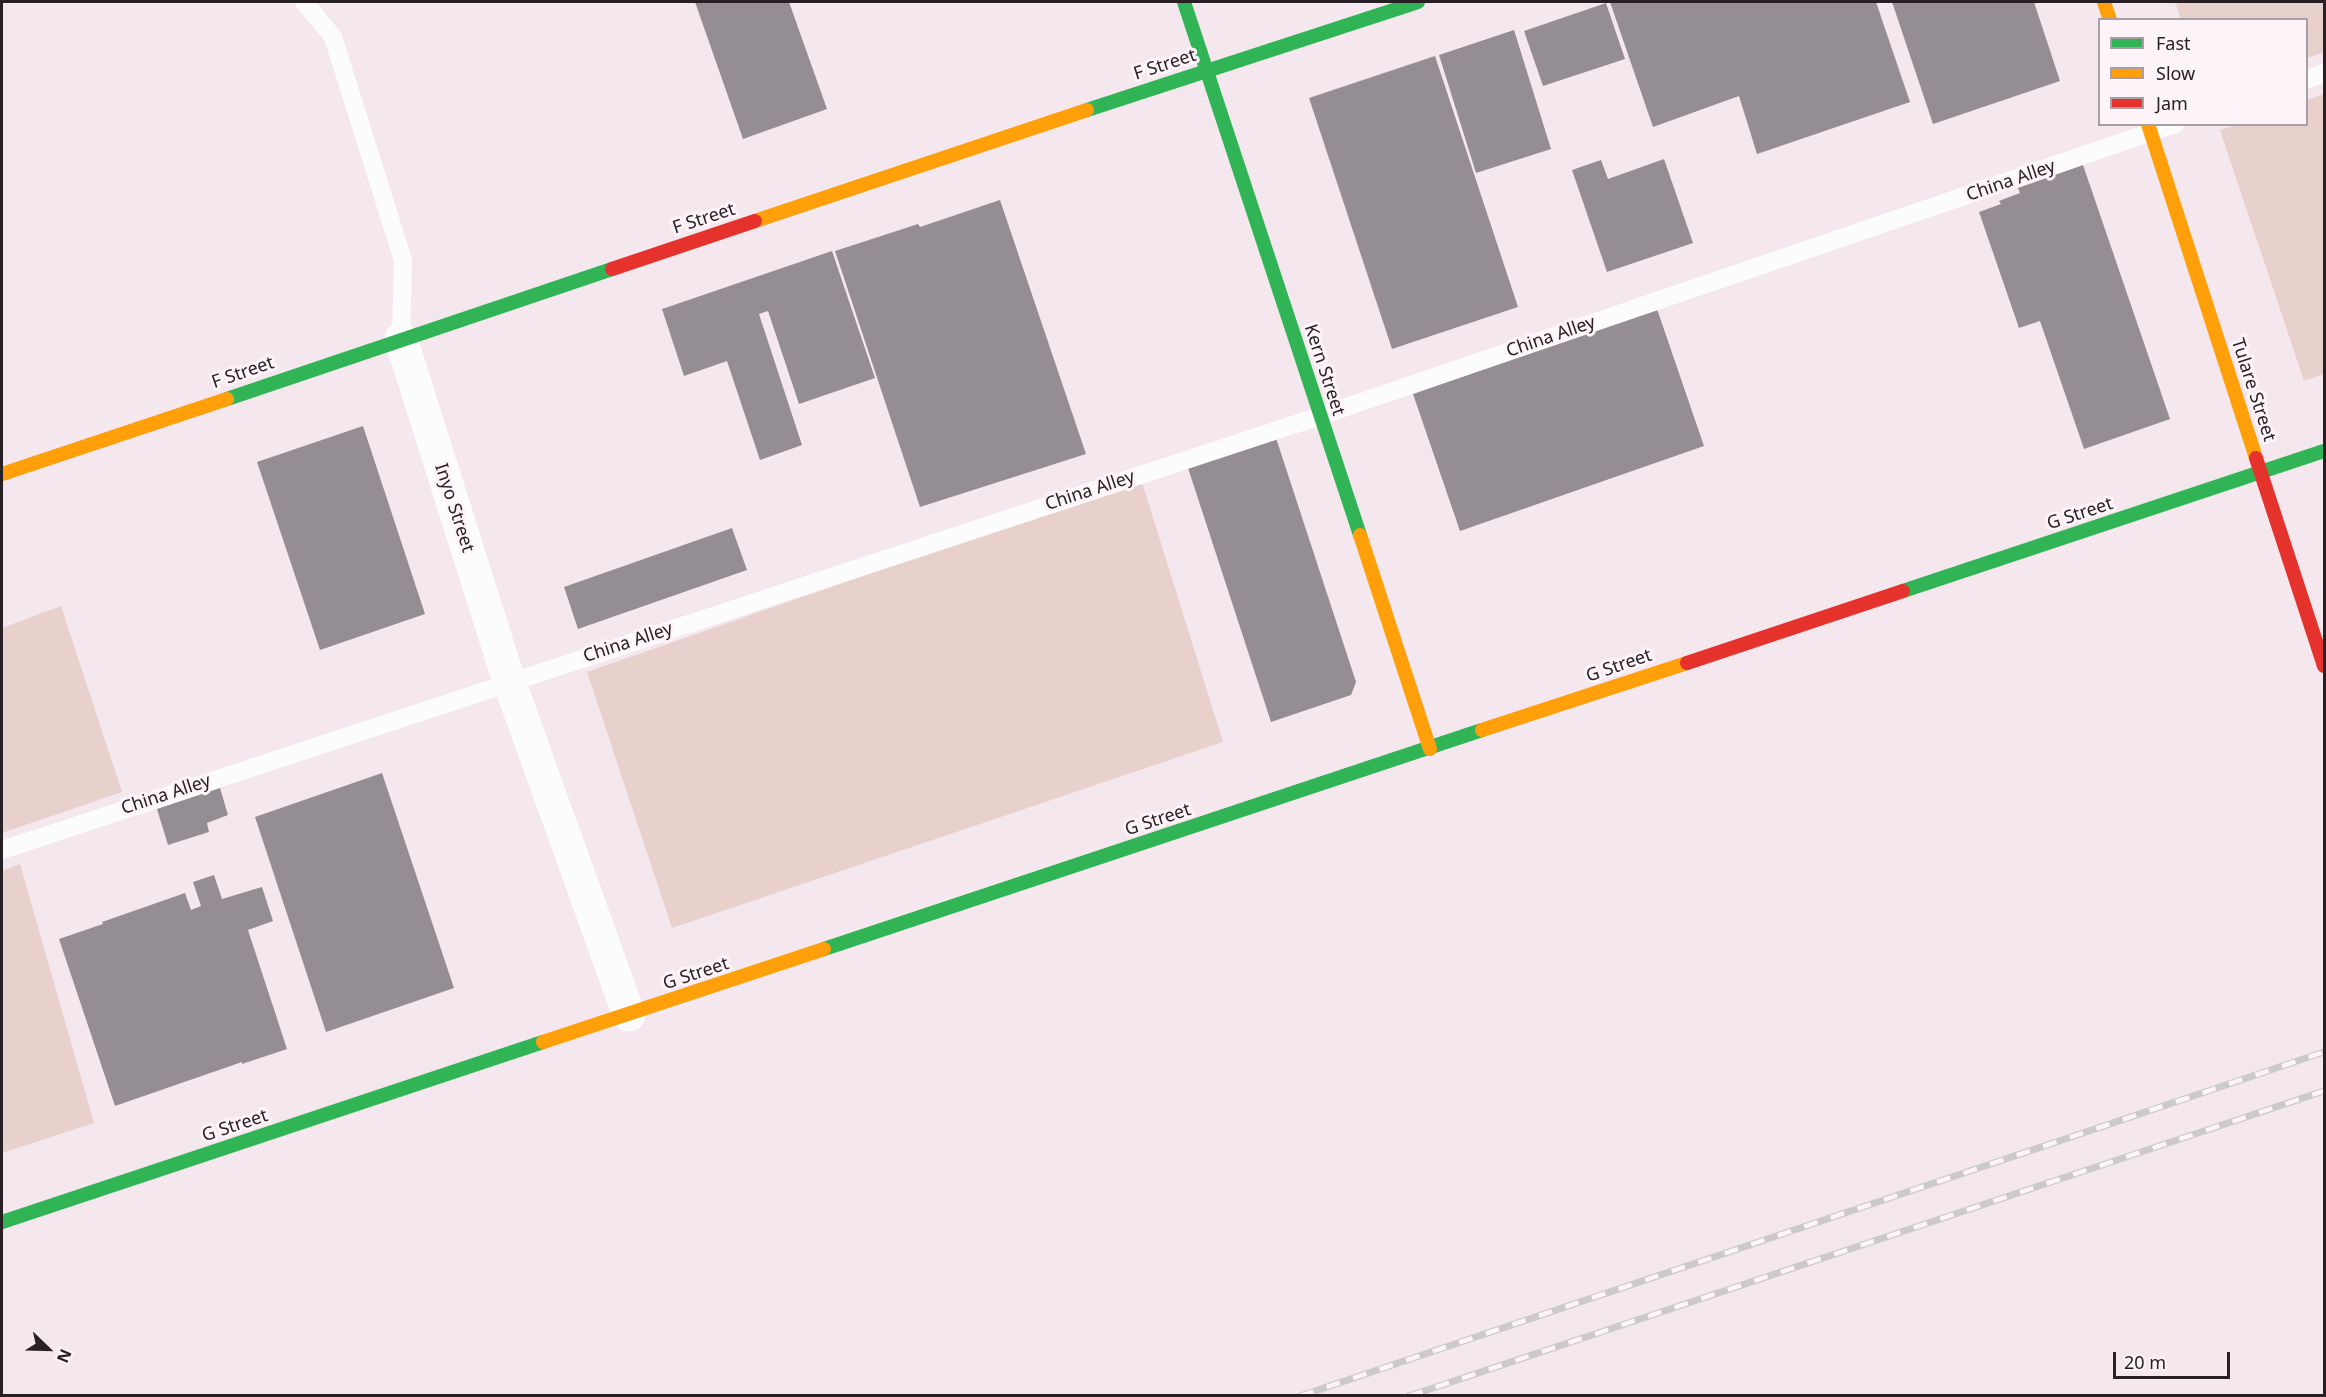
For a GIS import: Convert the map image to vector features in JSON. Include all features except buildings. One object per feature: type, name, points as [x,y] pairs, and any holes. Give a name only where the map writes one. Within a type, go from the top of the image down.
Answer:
[{"type":"street","name":"Kern Street","points":[[1184,2],[1430,749]]},
{"type":"street","name":"F Street","points":[[2,474],[1206,70],[1418,2]]},
{"type":"street","points":[[2104,2],[2109,18]]},
{"type":"street","name":"Tulare Street","points":[[2149,129],[2325,666]]},
{"type":"street","name":"Inyo Street","points":[[401,339],[509,681],[629,1015]]},
{"type":"street","name":"G Street","points":[[2,1221],[2325,451]]},
{"type":"lane","name":"Inyo Street","points":[[304,2],[333,37],[403,260],[401,339]]},
{"type":"lane","points":[[2308,80],[2325,74]]},
{"type":"lane","name":"China Alley","points":[[2,850],[509,681],[1320,416],[2149,129],[2165,126]]},
{"type":"shaded area","points":[[2175,2],[2324,2],[2324,52],[2308,58],[2308,18],[2181,18]]},
{"type":"shaded area","points":[[2324,94],[2324,374],[2304,381],[2220,130],[2233,126],[2308,126],[2308,100]]},
{"type":"shaded area","points":[[1141,479],[1223,742],[672,928],[587,672]]},
{"type":"shaded area","points":[[61,606],[122,792],[2,833],[2,628]]},
{"type":"shaded area","points":[[20,864],[94,1123],[2,1153],[2,871]]},
{"type":"railway","points":[[1300,1396],[2324,1052]]},
{"type":"railway","points":[[1409,1396],[2324,1091]]},
{"type":"traffic: fast","points":[[1184,2],[1360,535]]},
{"type":"traffic: fast","points":[[1087,110],[1418,2]]},
{"type":"traffic: fast","points":[[227,399],[612,269]]},
{"type":"traffic: fast","points":[[1903,591],[2324,451]]},
{"type":"traffic: fast","points":[[824,949],[1482,730]]},
{"type":"traffic: fast","points":[[2,1222],[543,1042]]},
{"type":"traffic: slow","points":[[2104,2],[2109,18]]},
{"type":"traffic: slow","points":[[755,221],[1087,110]]},
{"type":"traffic: slow","points":[[2149,126],[2256,458]]},
{"type":"traffic: slow","points":[[2,474],[227,399]]},
{"type":"traffic: slow","points":[[1360,535],[1430,749]]},
{"type":"traffic: slow","points":[[1482,730],[1687,663]]},
{"type":"traffic: slow","points":[[543,1042],[824,949]]},
{"type":"traffic: jam","points":[[612,269],[755,221]]},
{"type":"traffic: jam","points":[[2256,458],[2324,666]]},
{"type":"traffic: jam","points":[[1687,663],[1903,591]]}]
